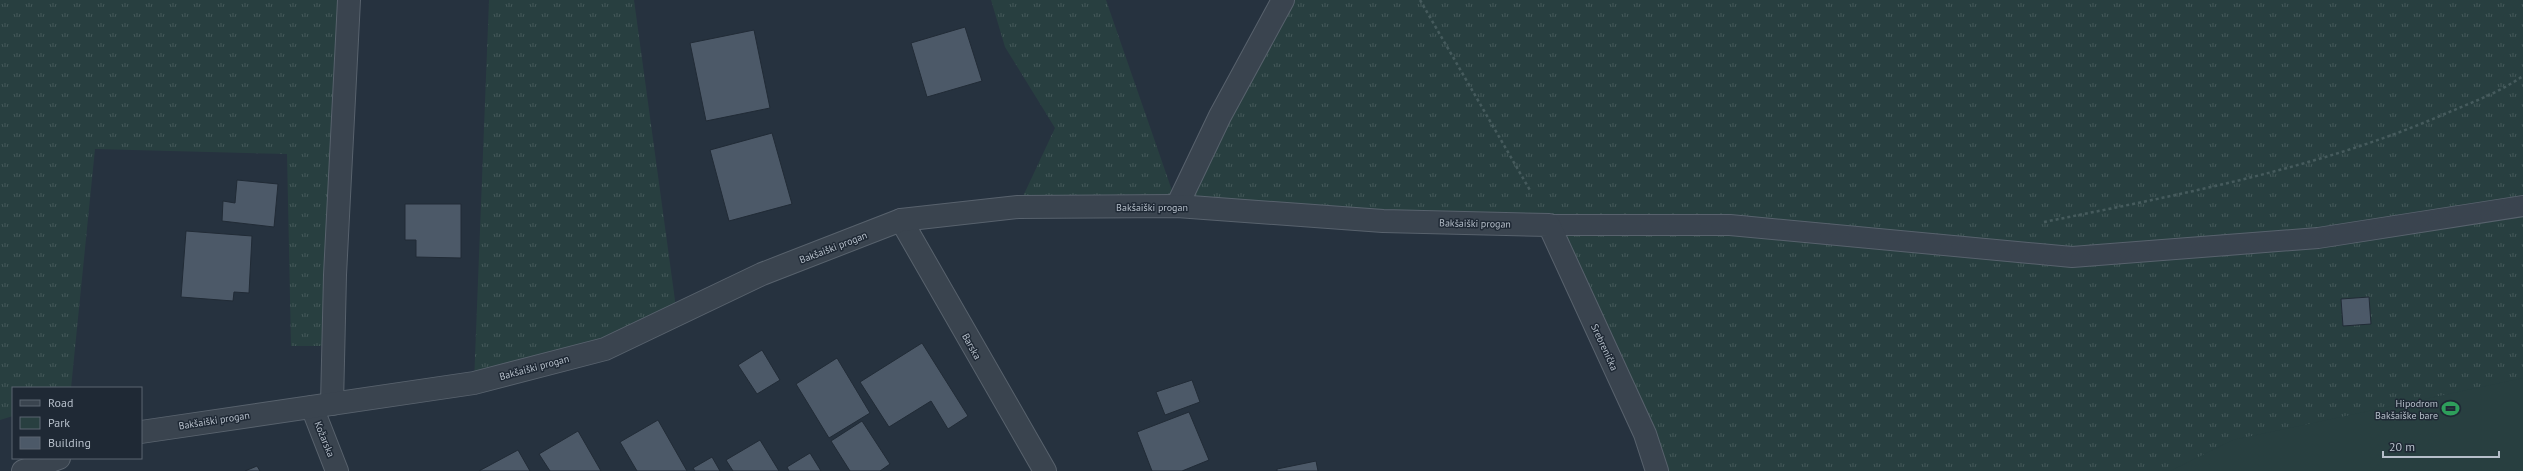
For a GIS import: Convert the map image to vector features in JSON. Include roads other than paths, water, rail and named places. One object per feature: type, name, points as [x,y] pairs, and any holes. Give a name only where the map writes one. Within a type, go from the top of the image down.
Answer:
[{"type":"street","points":[[322,406],[335,274],[349,0]]},
{"type":"street","points":[[1177,206],[1220,116],[1283,0]]},
{"type":"street","name":"Bakšaiški progan","points":[[142,432],[474,383],[605,349],[762,274],[901,220],[1018,207],[1177,206],[1383,221],[1549,225]]},
{"type":"street","name":"Barska","points":[[901,220],[1045,471]]},
{"type":"street","name":"Srebrenička","points":[[1549,225],[1645,434],[1657,471]]},
{"type":"street","name":"Kožarska","points":[[322,406],[337,471]]},
{"type":"street","points":[[23,471],[56,459]]},
{"type":"lane","points":[[1549,225],[1730,225],[2072,257],[2318,238],[2523,206]]},
{"type":"place","name":"Hipodrom Bakšaiške bare","points":[[2451,409]]}]
